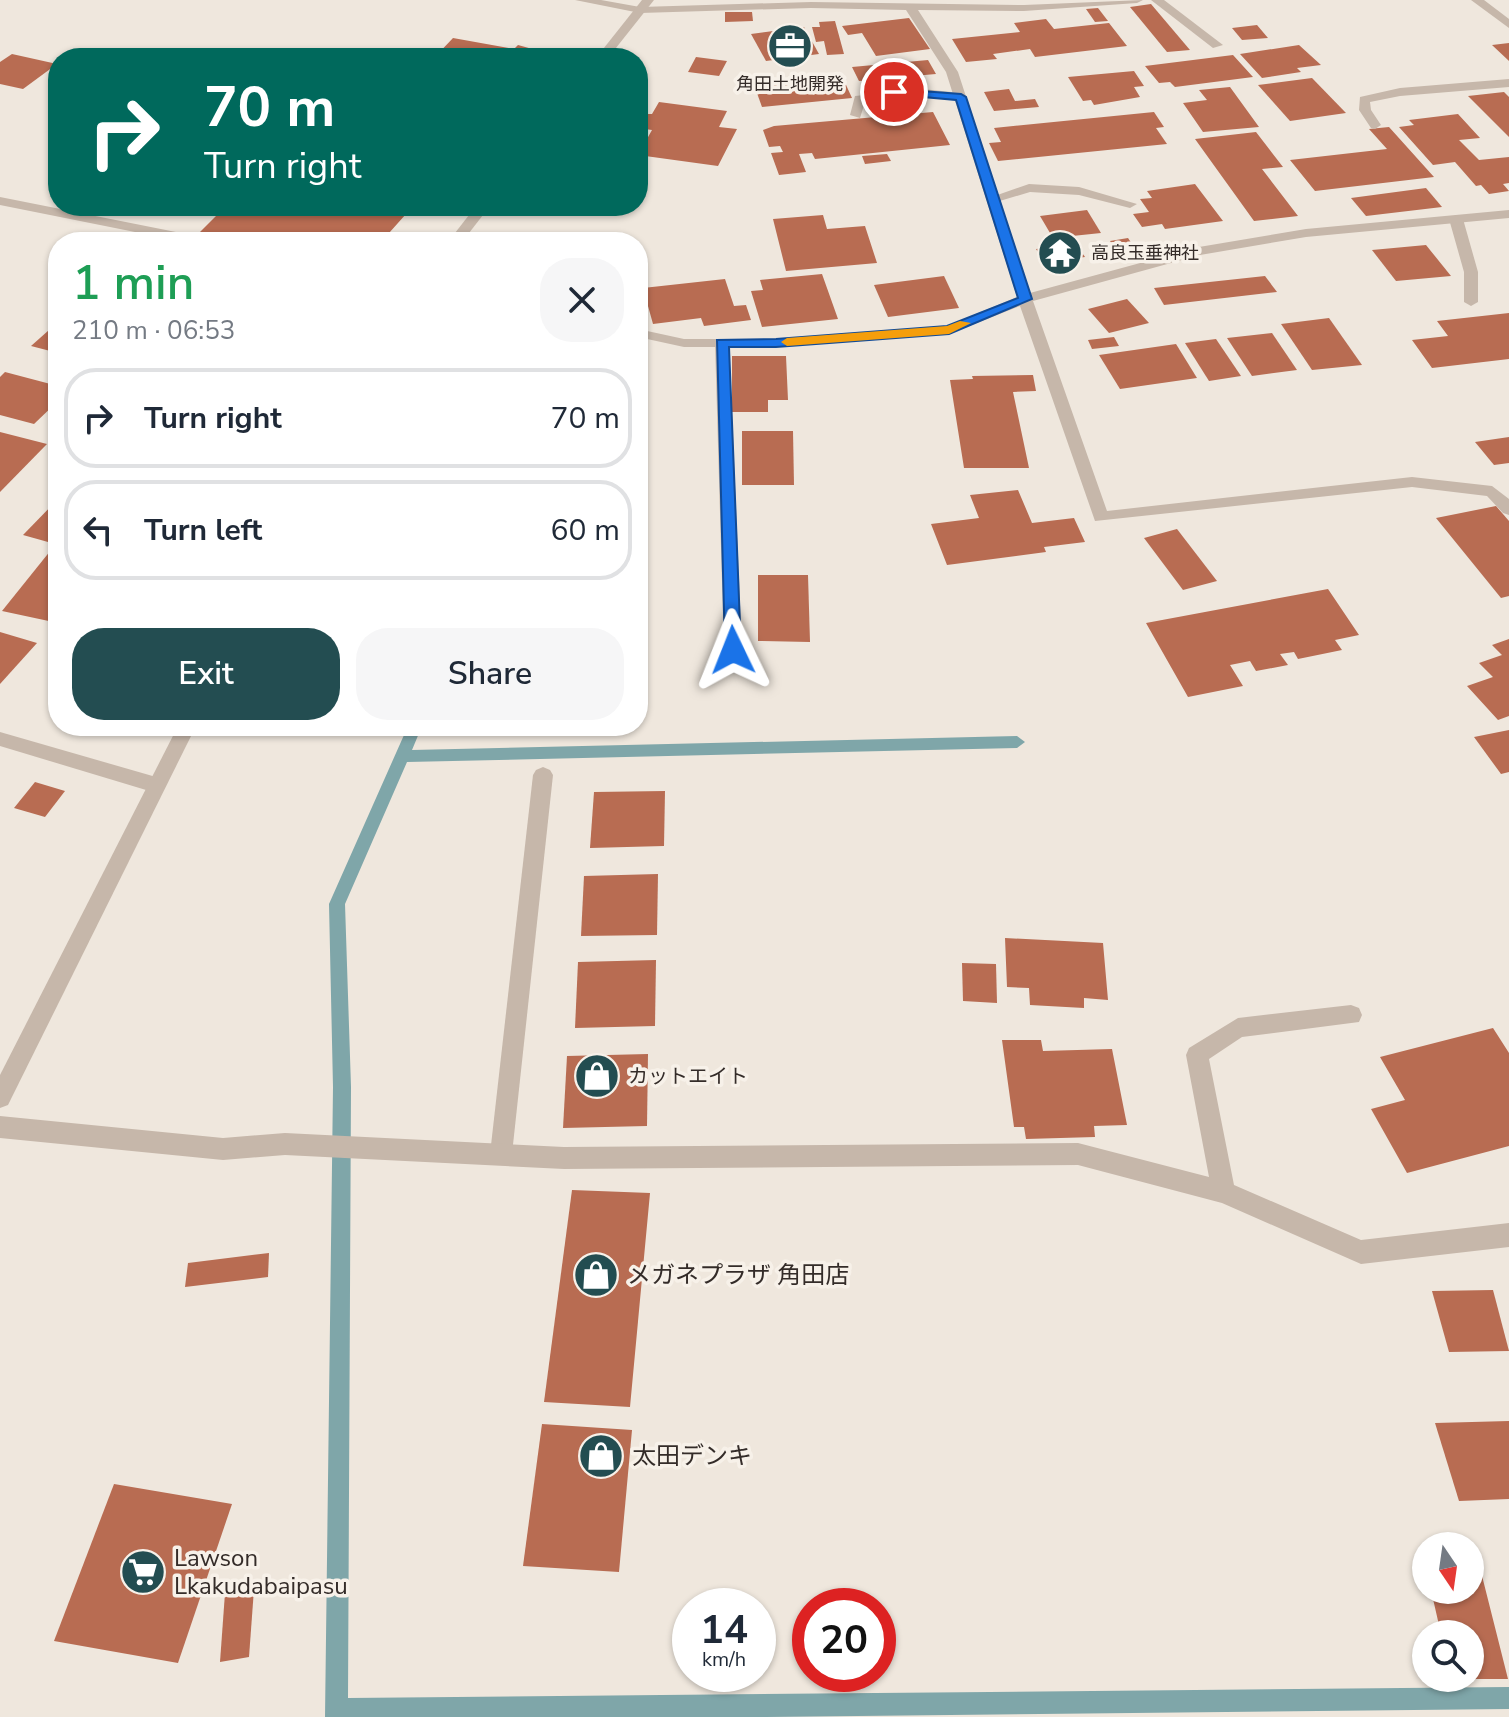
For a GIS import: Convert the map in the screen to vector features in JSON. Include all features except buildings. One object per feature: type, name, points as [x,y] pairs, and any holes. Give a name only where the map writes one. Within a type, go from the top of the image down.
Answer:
[{"type":"street","points":[[581,0],[644,5],[1024,8],[1137,0]]},
{"type":"street","points":[[1157,0],[1217,45]]},
{"type":"street","points":[[1477,0],[1509,25]]},
{"type":"street","points":[[610,48],[644,5]]},
{"type":"street","points":[[909,5],[952,72],[1025,299],[1101,517],[1412,482],[1492,491],[1509,509]]},
{"type":"street","points":[[1375,125],[1365,110],[1364,100],[1400,92],[1509,83]]},
{"type":"street","points":[[856,115],[859,99],[894,92],[961,97]]},
{"type":"street","points":[[993,199],[1029,188],[1079,191],[1130,204]]},
{"type":"street","points":[[0,201],[48,211]]},
{"type":"street","points":[[648,335],[684,343],[776,343],[949,330],[1025,299],[1199,251],[1306,233],[1509,214]]},
{"type":"street","points":[[75,216],[156,232]]},
{"type":"street","points":[[463,232],[475,216]]},
{"type":"street","points":[[1456,219],[1471,272],[1471,302]]},
{"type":"street","points":[[722,343],[733,650]]},
{"type":"street","points":[[0,1098],[182,736]]},
{"type":"street","points":[[0,739],[156,785]]},
{"type":"street","points":[[501,1154],[543,775]]},
{"type":"street","points":[[1224,1192],[1197,1055],[1238,1028],[1351,1015]]},
{"type":"street","points":[[0,1127],[223,1149],[285,1144],[564,1158],[1078,1154],[1224,1192],[1361,1252],[1509,1235]]},
{"type":"waterway","points":[[336,1710],[342,1087],[337,904],[411,736]]},
{"type":"waterway","points":[[402,756],[1017,742]]},
{"type":"waterway","points":[[336,1710],[1509,1698]]},
{"type":"waterway","points":[[336,1710],[336,1717]]},
{"type":"slow traffic","points":[[787,342],[949,330],[965,323]]},
{"type":"place","name":"角田土地開発","points":[[790,46]]},
{"type":"place","name":"高良玉垂神社","points":[[1060,253]]},
{"type":"place","name":"カットエイト","points":[[597,1076]]},
{"type":"place","name":"メガネプラザ 角田店","points":[[596,1275]]},
{"type":"place","name":"太田デンキ","points":[[601,1456]]},
{"type":"place","name":"Lawson Lkakudabaipasu","points":[[143,1572]]},
{"type":"route","points":[[733,650],[722,343],[776,343],[949,330],[1025,299],[961,97],[894,92]]}]
